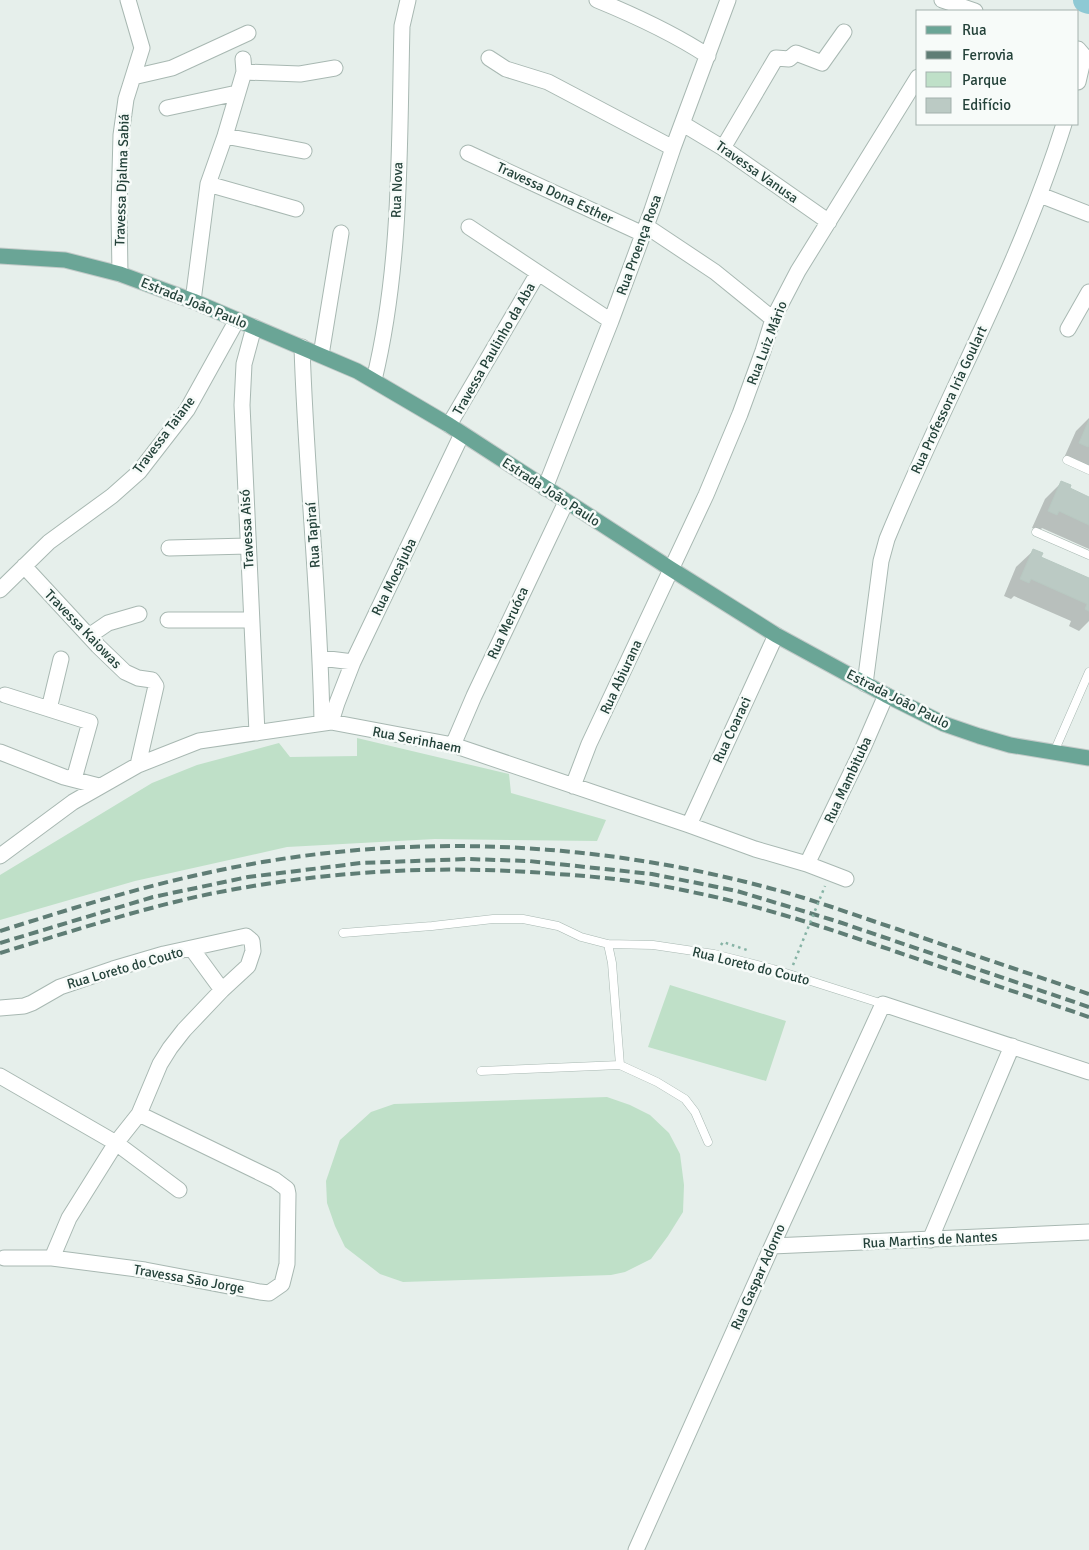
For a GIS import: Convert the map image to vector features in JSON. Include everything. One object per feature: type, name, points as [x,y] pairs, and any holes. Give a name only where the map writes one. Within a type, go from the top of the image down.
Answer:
[{"type":"main road","name":"Estrada João Paulo","points":[[0,256],[65,260],[120,274],[193,301],[321,355],[374,380],[449,425],[566,502],[776,635],[865,684],[944,724],[979,736],[1010,746],[1089,758]]},
{"type":"street","name":"Travessa Djalma Sabiá","points":[[120,274],[121,135],[126,99],[142,48],[128,0]]},
{"type":"street","name":"Rua Nova","points":[[374,380],[391,281],[395,232],[402,26],[408,0]]},
{"type":"street","points":[[597,0],[660,28],[708,56]]},
{"type":"street","name":"Rua Proença Rosa","points":[[545,488],[611,321],[728,0]]},
{"type":"street","points":[[942,0],[956,8],[969,10]]},
{"type":"street","points":[[723,148],[776,58],[789,59],[796,53],[822,63],[844,32]]},
{"type":"street","points":[[133,77],[172,68],[248,33]]},
{"type":"street","points":[[1079,50],[1084,56],[1079,78]]},
{"type":"street","points":[[489,58],[506,69],[548,82],[673,148]]},
{"type":"street","points":[[193,301],[208,184],[225,136],[243,65],[300,74],[335,68]]},
{"type":"street","name":"Rua Luiz Mário","points":[[671,569],[724,454],[763,351],[773,319],[798,271],[916,80]]},
{"type":"street","points":[[167,108],[237,93]]},
{"type":"street","name":"Travessa Vanusa","points":[[683,124],[723,148],[828,222]]},
{"type":"street","name":"Rua Professora Iria Goulart","points":[[865,684],[881,561],[886,539],[974,348],[1040,195],[1064,125]]},
{"type":"street","points":[[225,136],[304,151]]},
{"type":"street","name":"Travessa Dona Esther","points":[[468,153],[645,230],[715,272],[773,319]]},
{"type":"street","points":[[208,184],[296,209]]},
{"type":"street","points":[[1040,195],[1089,214]]},
{"type":"street","points":[[469,227],[611,321]]},
{"type":"street","points":[[321,355],[340,233]]},
{"type":"street","name":"Travessa Paulinho da Aba","points":[[449,425],[538,273]]},
{"type":"street","points":[[1068,329],[1089,292]]},
{"type":"street","name":"Travessa Taiane","points":[[0,590],[49,542],[112,496],[139,472],[186,410],[238,320]]},
{"type":"street","name":"Travessa Aisó","points":[[254,327],[244,364],[242,437],[257,733]]},
{"type":"street","name":"Rua Tapiraí","points":[[302,347],[304,409],[327,723]]},
{"type":"street","name":"Rua Mocajuba","points":[[327,723],[353,662],[462,434]]},
{"type":"street","name":"Rua Meruóca","points":[[453,745],[474,696],[566,502]]},
{"type":"street","points":[[169,548],[248,546]]},
{"type":"street","name":"Travessa Kaiowas","points":[[24,566],[125,672],[138,678],[152,680],[156,686],[138,765]]},
{"type":"street","name":"Rua Abiurana","points":[[573,786],[589,744],[671,569]]},
{"type":"street","points":[[89,636],[108,623],[139,614]]},
{"type":"street","points":[[168,620],[252,620]]},
{"type":"street","name":"Rua Coaraci","points":[[689,825],[776,635]]},
{"type":"street","points":[[321,658],[353,662]]},
{"type":"street","points":[[49,709],[61,659]]},
{"type":"street","points":[[5,695],[90,722],[74,779]]},
{"type":"street","name":"Rua Mambituba","points":[[807,864],[863,748],[886,695]]},
{"type":"street","name":"Rua Serinhaem","points":[[0,856],[73,802],[138,765],[199,741],[327,723],[453,745],[755,849],[807,864],[846,879]]},
{"type":"street","points":[[0,752],[99,786]]},
{"type":"street","name":"Rua Loreto do Couto","points":[[0,1008],[24,1006],[67,984],[164,954],[246,936],[252,941],[253,951],[248,966],[222,990]]},
{"type":"street","points":[[52,1258],[69,1218],[116,1143],[139,1114],[160,1064],[170,1048],[184,1030],[222,990],[192,949]]},
{"type":"street","name":"Rua Loreto do Couto","points":[[883,1004],[1089,1072]]},
{"type":"street","name":"Rua Gaspar Adorno","points":[[636,1550],[883,1004]]},
{"type":"street","points":[[930,1240],[1012,1046]]},
{"type":"street","points":[[0,1076],[116,1143],[179,1190]]},
{"type":"street","name":"Travessa Sāo Jorge","points":[[4,1258],[52,1258],[145,1270],[269,1293],[282,1284],[287,1264],[287,1189],[275,1180],[139,1114]]},
{"type":"street","name":"Rua Martins de Nantes","points":[[772,1246],[1089,1232]]},
{"type":"lane","points":[[1067,460],[1089,470]]},
{"type":"lane","points":[[1036,532],[1089,555]]},
{"type":"lane","points":[[1054,752],[1089,672]]},
{"type":"lane","name":"Rua Loreto do Couto","points":[[344,933],[492,919],[523,919],[558,926],[581,937],[608,944],[653,945],[714,954],[773,969],[883,1004]]},
{"type":"lane","points":[[608,944],[612,963],[620,1065]]},
{"type":"lane","points":[[481,1071],[620,1065],[657,1082],[685,1099],[695,1112],[708,1142]]},
{"type":"path","points":[[793,965],[825,886]]},
{"type":"green space","points":[[357,738],[509,774],[511,793],[606,820],[597,841],[435,839],[287,847],[135,881],[0,920],[0,875],[152,783],[197,765],[279,743],[290,757],[357,756]]},
{"type":"green space","points":[[670,985],[786,1021],[766,1081],[648,1047]]},
{"type":"green space","points":[[607,1097],[630,1105],[650,1115],[669,1133],[680,1154],[684,1185],[683,1212],[651,1259],[625,1272],[611,1275],[403,1282],[380,1274],[345,1247],[327,1203],[326,1181],[340,1140],[371,1112],[394,1104]]},
{"type":"building","points":[[1089,420],[1089,445],[1088,447],[1079,443]]},
{"type":"building","points":[[1061,481],[1071,485],[1070,488],[1089,497],[1089,525],[1059,511],[1057,515],[1048,511]]},
{"type":"building","points":[[1033,549],[1043,553],[1041,557],[1089,578],[1089,611],[1085,609],[1087,604],[1031,579],[1029,583],[1020,579]]},
{"type":"railway","points":[[0,931],[158,884],[280,859],[350,851],[420,847],[491,847],[561,851],[631,859],[701,872],[769,888],[833,907],[1089,994]]},
{"type":"railway","points":[[0,943],[153,897],[248,877],[361,863],[467,859],[529,861],[652,874],[737,891],[836,921],[1089,1007]]},
{"type":"railway","points":[[0,953],[150,908],[244,887],[334,875],[379,872],[424,870],[513,871],[642,883],[675,888],[744,904],[847,935],[1089,1017]]}]
